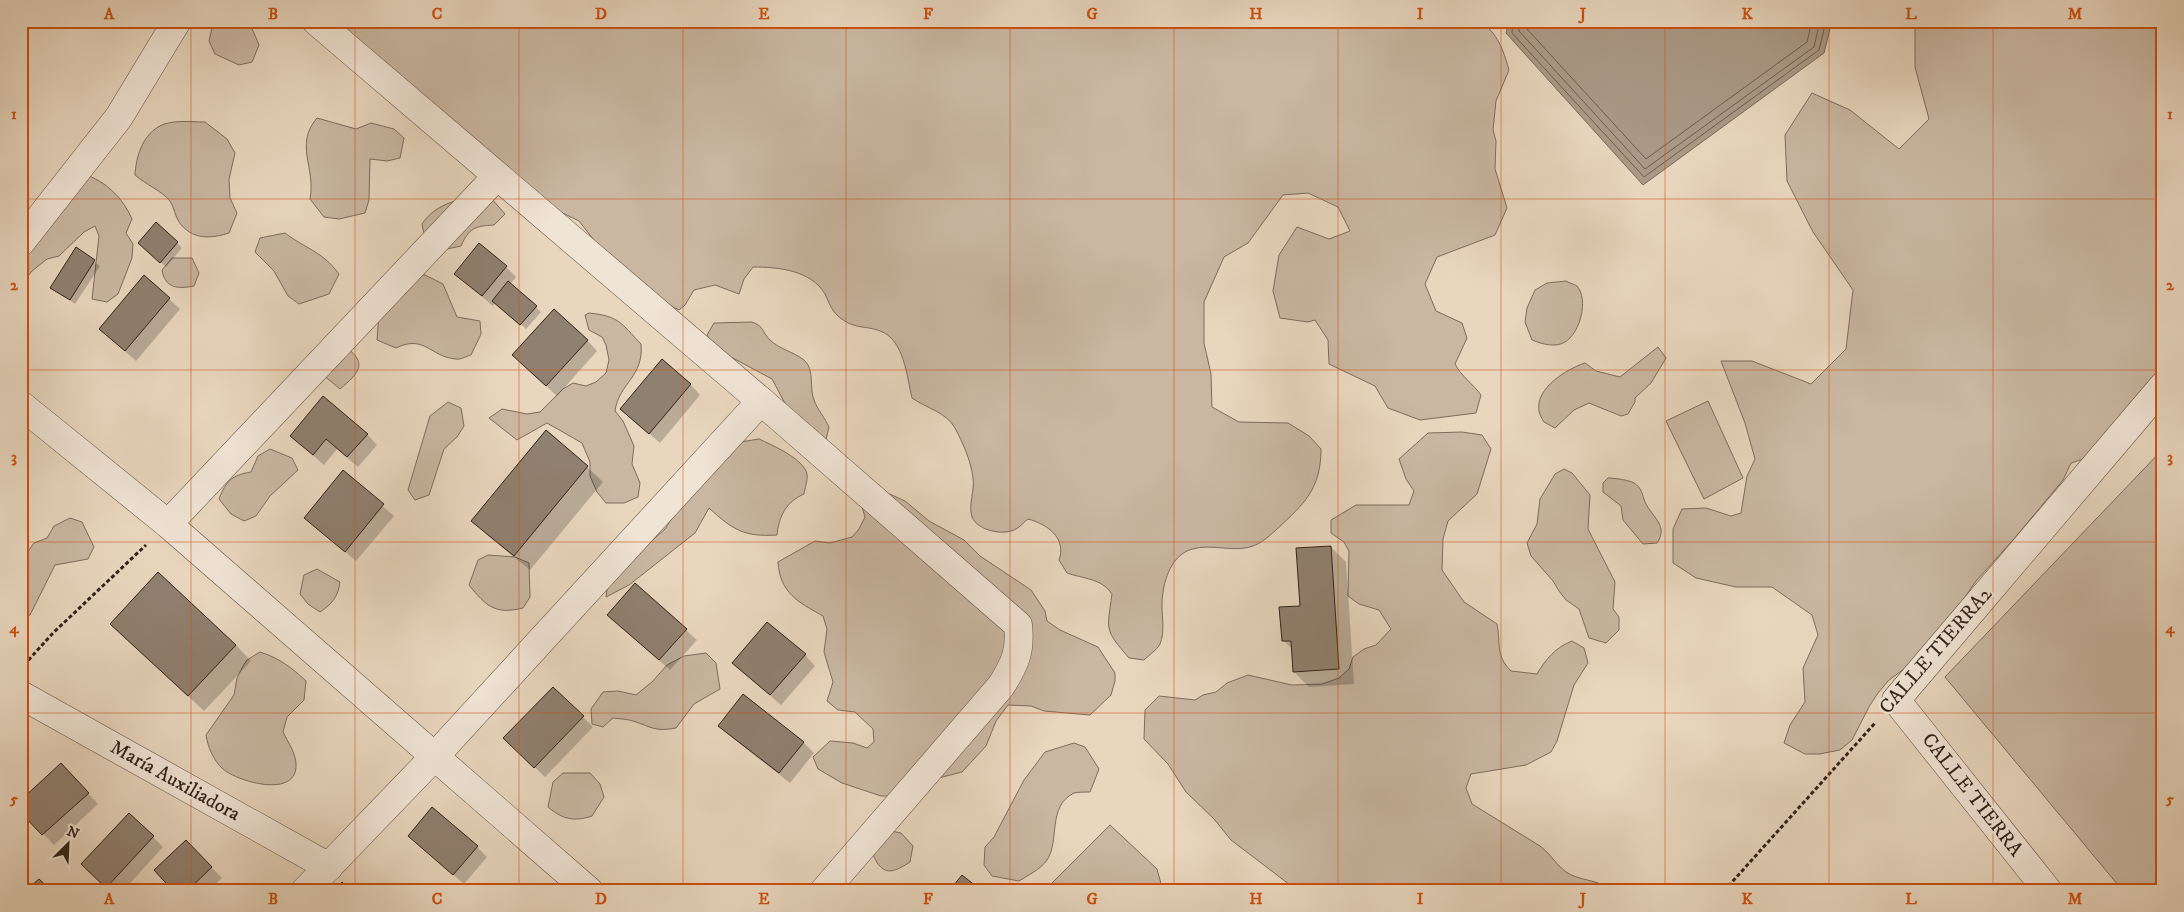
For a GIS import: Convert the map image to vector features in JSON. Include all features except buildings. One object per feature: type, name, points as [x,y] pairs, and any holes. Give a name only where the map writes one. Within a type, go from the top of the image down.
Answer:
[{"type":"street","points":[[21,242],[119,117],[177,21]]},
{"type":"street","points":[[316,21],[761,401],[1018,625],[1019,651],[1011,670],[1000,686],[824,891]]},
{"type":"street","points":[[168,524],[497,176]]},
{"type":"street","name":"CALLE TIERRA2","points":[[1896,700],[2163,386]]},
{"type":"street","points":[[305,891],[435,756],[761,401]]},
{"type":"street","points":[[21,405],[168,524],[589,891]]},
{"type":"street","name":"María Auxiliadora","points":[[21,695],[329,867]]},
{"type":"street","name":"CALLE TIERRA","points":[[1896,700],[2048,891]]},
{"type":"path","points":[[21,668],[53,633],[168,524]]},
{"type":"path","name":"CALLE TIERRA2","points":[[1724,891],[1896,700]]},
{"type":"shaded area","points":[[221,21],[243,21],[250,26],[259,45],[252,62],[239,65],[215,54],[209,41],[212,28]]},
{"type":"shaded area","points":[[325,21],[1480,21],[1499,42],[1509,70],[1496,101],[1493,130],[1496,141],[1495,169],[1507,208],[1495,235],[1437,257],[1425,284],[1436,311],[1462,323],[1467,338],[1455,364],[1481,395],[1476,413],[1420,420],[1388,408],[1375,386],[1329,364],[1328,340],[1315,320],[1308,322],[1280,318],[1273,291],[1279,255],[1297,227],[1329,239],[1350,231],[1338,207],[1308,193],[1283,195],[1248,243],[1224,257],[1204,302],[1204,343],[1211,374],[1212,407],[1239,422],[1288,423],[1309,436],[1321,449],[1318,475],[1309,495],[1303,503],[1277,529],[1259,543],[1238,549],[1207,547],[1192,549],[1179,556],[1170,568],[1165,583],[1162,599],[1163,630],[1160,644],[1144,660],[1129,658],[1115,641],[1109,629],[1112,594],[1097,582],[1067,573],[1059,560],[1060,545],[1054,533],[1042,524],[1028,519],[1016,529],[1005,532],[985,529],[975,522],[971,512],[972,472],[961,440],[955,428],[946,418],[912,398],[903,360],[899,350],[888,335],[875,329],[854,325],[844,320],[830,306],[819,286],[803,275],[783,269],[753,267],[744,279],[739,294],[715,285],[694,290],[685,305],[679,310],[629,285],[579,221],[530,197]]},
{"type":"shaded area","points":[[1915,21],[2163,21],[2163,363],[2119,432],[2096,455],[2071,463],[2063,480],[1976,581],[1958,607],[1909,665],[1888,681],[1878,693],[1852,740],[1840,750],[1819,754],[1805,754],[1784,743],[1790,725],[1805,702],[1803,668],[1818,635],[1812,615],[1772,587],[1736,587],[1696,578],[1673,563],[1673,529],[1682,509],[1706,508],[1731,516],[1741,513],[1747,476],[1755,459],[1745,423],[1721,361],[1752,361],[1811,384],[1846,349],[1853,290],[1813,232],[1787,181],[1785,135],[1812,93],[1850,110],[1899,149],[1929,119],[1915,67]]},
{"type":"shaded area","points":[[317,118],[356,129],[371,123],[394,129],[404,138],[400,158],[387,161],[370,159],[369,200],[365,213],[339,219],[324,217],[310,199],[311,187],[306,147],[310,128]]},
{"type":"shaded area","points":[[205,122],[227,139],[235,153],[229,179],[230,198],[237,213],[229,233],[208,237],[196,235],[184,228],[179,222],[170,201],[135,175],[141,148],[152,131],[163,124]]},
{"type":"shaded area","points":[[82,173],[98,180],[112,190],[123,203],[132,219],[126,233],[133,244],[132,258],[118,294],[107,302],[92,299],[99,236],[95,226],[84,232],[59,256],[47,259],[32,271],[21,285],[21,238]]},
{"type":"shaded area","points":[[477,194],[491,198],[505,214],[494,225],[473,229],[461,246],[438,251],[426,244],[422,224],[427,217],[446,204]]},
{"type":"shaded area","points":[[285,233],[320,255],[339,274],[329,294],[299,304],[288,296],[274,271],[255,252],[260,238]]},
{"type":"shaded area","points":[[172,258],[192,258],[199,273],[194,286],[178,287],[166,281],[162,270]]},
{"type":"shaded area","points":[[399,273],[425,275],[443,284],[457,317],[480,321],[481,334],[471,355],[456,359],[421,345],[406,344],[396,348],[377,340],[379,313]]},
{"type":"shaded area","points":[[1566,281],[1577,286],[1581,292],[1581,316],[1575,331],[1565,342],[1557,345],[1544,344],[1532,340],[1525,322],[1527,308],[1535,290],[1547,283]]},
{"type":"shaded area","points":[[589,313],[607,316],[619,322],[641,344],[639,364],[621,393],[615,411],[623,421],[634,446],[632,464],[640,483],[638,497],[624,503],[606,503],[597,492],[590,476],[590,462],[582,443],[547,423],[517,440],[489,418],[502,409],[527,414],[540,412],[563,389],[573,383],[586,386],[596,382],[606,373],[609,360],[606,345],[602,337],[589,330],[585,315]]},
{"type":"shaded area","points":[[752,322],[761,328],[774,343],[800,357],[810,368],[814,400],[829,427],[825,444],[796,424],[772,379],[714,348],[707,335],[714,323]]},
{"type":"shaded area","points":[[344,346],[352,352],[359,363],[356,373],[340,389],[322,374]]},
{"type":"shaded area","points":[[1658,347],[1666,358],[1651,383],[1635,398],[1635,402],[1628,414],[1621,416],[1589,403],[1574,410],[1555,428],[1544,422],[1539,411],[1539,403],[1547,387],[1561,375],[1585,363],[1596,371],[1620,377]]},
{"type":"shaded area","points":[[1708,401],[1743,478],[1704,499],[1666,421]]},
{"type":"shaded area","points":[[448,402],[461,408],[464,426],[457,437],[444,449],[429,495],[415,500],[408,490],[430,416]]},
{"type":"shaded area","points":[[1462,432],[1482,435],[1491,449],[1477,494],[1448,521],[1443,539],[1442,570],[1464,602],[1497,624],[1501,654],[1511,671],[1537,674],[1552,654],[1572,641],[1584,648],[1588,663],[1574,685],[1557,741],[1551,752],[1526,765],[1471,774],[1466,788],[1472,804],[1540,846],[1566,872],[1602,884],[1614,891],[1298,891],[1231,840],[1214,819],[1186,792],[1168,764],[1144,739],[1145,710],[1159,696],[1195,700],[1203,695],[1216,692],[1227,683],[1248,675],[1292,685],[1322,684],[1339,678],[1349,669],[1353,657],[1364,649],[1376,645],[1391,629],[1379,610],[1359,604],[1348,596],[1349,551],[1344,542],[1331,533],[1331,520],[1356,505],[1409,505],[1414,491],[1406,479],[1399,459],[1428,433]]},
{"type":"shaded area","points":[[759,439],[794,458],[805,468],[807,474],[804,494],[792,501],[784,510],[777,535],[747,533],[732,527],[709,508],[695,533],[629,585],[606,597],[610,569],[634,557],[665,529],[696,480],[734,443]]},
{"type":"shaded area","points":[[270,449],[292,458],[298,470],[270,496],[256,516],[244,521],[231,514],[219,499],[230,480],[251,472],[258,456]]},
{"type":"shaded area","points":[[2163,449],[2163,891],[2123,891],[1945,677]]},
{"type":"shaded area","points":[[1564,469],[1572,473],[1590,495],[1588,529],[1615,582],[1613,609],[1619,617],[1619,630],[1606,643],[1589,638],[1579,609],[1566,600],[1553,581],[1531,556],[1527,543],[1537,524],[1540,499],[1555,474]]},
{"type":"shaded area","points":[[1608,478],[1629,481],[1639,487],[1645,502],[1660,527],[1661,532],[1657,543],[1643,544],[1623,520],[1621,506],[1603,492],[1603,483]]},
{"type":"shaded area","points":[[870,485],[905,501],[929,521],[964,540],[980,556],[1031,590],[1045,611],[1047,621],[1060,630],[1098,647],[1115,673],[1111,695],[1090,715],[1044,711],[1031,706],[1008,705],[996,721],[986,746],[962,772],[911,785],[894,796],[881,796],[842,783],[818,769],[813,757],[830,741],[853,743],[867,748],[874,742],[873,729],[855,712],[838,710],[827,701],[833,682],[824,652],[827,629],[823,616],[798,601],[787,589],[779,573],[778,562],[815,541],[830,543],[852,537],[859,529],[865,517],[859,497]]},
{"type":"shaded area","points":[[70,518],[82,522],[94,547],[88,559],[55,565],[30,615],[21,617],[21,561],[34,543],[47,538],[54,526]]},
{"type":"shaded area","points":[[488,555],[515,557],[529,563],[530,597],[523,608],[505,610],[492,607],[469,585],[478,560]]},
{"type":"shaded area","points":[[317,569],[340,582],[334,600],[320,612],[308,604],[300,594],[304,575]]},
{"type":"shaded area","points":[[260,652],[273,657],[295,671],[306,681],[304,700],[287,717],[283,732],[295,756],[294,775],[288,781],[278,784],[266,784],[241,779],[223,769],[216,762],[206,735],[234,695],[237,678],[243,666],[247,660]]},
{"type":"shaded area","points":[[706,653],[716,663],[720,689],[694,704],[676,728],[658,729],[631,720],[613,718],[603,727],[592,724],[591,709],[603,692],[618,691],[636,695],[653,681],[667,665],[684,656]]},
{"type":"shaded area","points":[[1074,743],[1085,747],[1099,769],[1090,792],[1074,793],[1060,806],[1051,852],[1047,860],[1034,872],[1019,881],[992,876],[984,865],[985,847],[994,837],[1024,780],[1045,752]]},
{"type":"shaded area","points":[[563,773],[590,773],[600,784],[604,797],[592,816],[580,819],[563,817],[548,807],[553,782]]},
{"type":"shaded area","points":[[1110,825],[1157,869],[1163,891],[1044,891]]},
{"type":"shaded area","points":[[886,830],[901,833],[913,846],[910,862],[898,869],[889,871],[881,867],[873,855]]},
{"type":"water","points":[[1509,21],[1832,21],[1824,53],[1643,185],[1506,33]]}]
